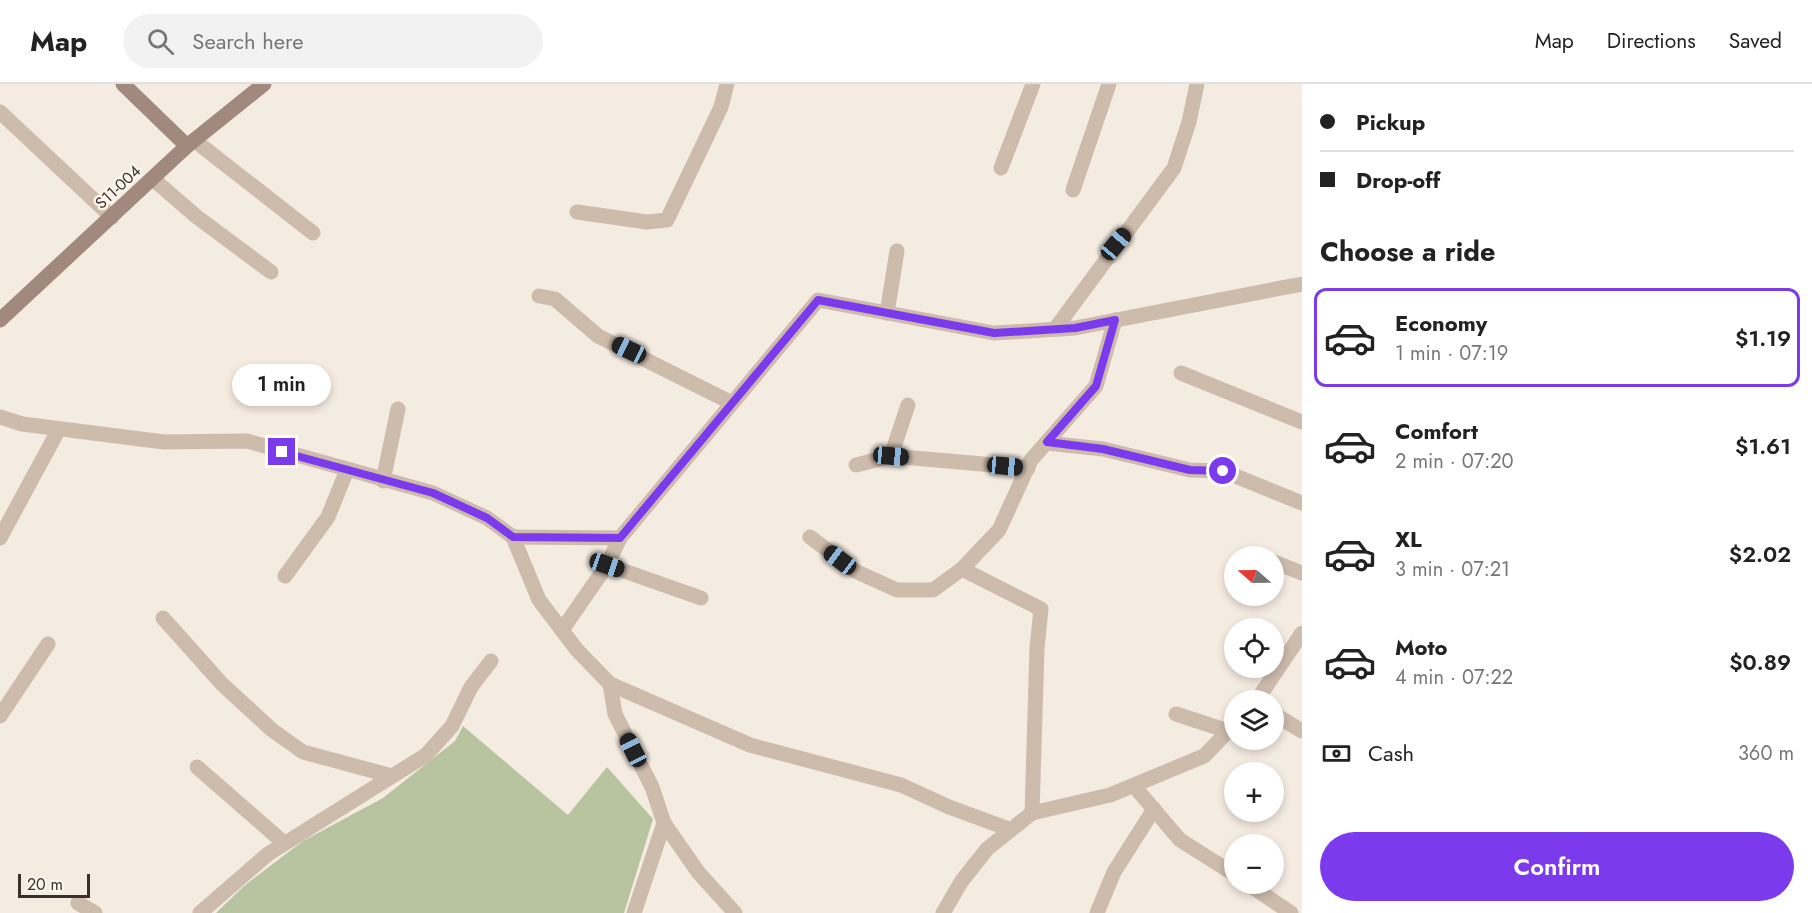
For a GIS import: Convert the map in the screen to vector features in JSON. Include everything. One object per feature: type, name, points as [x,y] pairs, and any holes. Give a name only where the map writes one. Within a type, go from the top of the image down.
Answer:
[{"type":"street","points":[[123,84],[191,143],[313,233]]},
{"type":"street","name":"S11-004","points":[[0,320],[191,143],[264,84]]},
{"type":"street","points":[[577,212],[647,222],[667,220],[721,107],[727,84]]},
{"type":"street","points":[[1001,168],[1033,84]]},
{"type":"street","points":[[1073,190],[1109,84]]},
{"type":"street","points":[[1055,329],[1174,168],[1189,122],[1197,84]]},
{"type":"street","points":[[0,112],[112,217]]},
{"type":"street","points":[[153,179],[197,217],[271,272]]},
{"type":"street","points":[[888,313],[897,251]]},
{"type":"street","points":[[562,630],[607,565],[620,538],[818,300],[994,333],[1055,329],[1115,320],[1302,284]]},
{"type":"street","points":[[538,296],[555,298],[598,336],[732,403]]},
{"type":"street","points":[[810,537],[855,571],[897,590],[933,590],[962,568],[999,530],[1028,468],[1047,442],[1096,386],[1115,320]]},
{"type":"street","points":[[1182,372],[1302,422]]},
{"type":"street","points":[[891,456],[908,405]]},
{"type":"street","points":[[383,481],[398,409]]},
{"type":"street","points":[[0,417],[22,424],[164,442],[247,441],[383,481],[433,493],[487,518],[513,537],[539,600],[562,630],[610,684],[750,745],[901,785],[949,807],[1009,829]]},
{"type":"street","points":[[0,538],[59,429]]},
{"type":"street","points":[[1047,442],[1103,449],[1190,470],[1223,471],[1302,503]]},
{"type":"street","points":[[856,465],[891,456],[1028,468]]},
{"type":"street","points":[[285,576],[328,517],[347,470]]},
{"type":"street","points":[[513,537],[620,538]]},
{"type":"street","points":[[607,565],[701,598]]},
{"type":"street","points":[[1284,566],[1302,573]]},
{"type":"street","points":[[962,568],[1041,609],[1037,648],[1032,813]]},
{"type":"street","points":[[163,618],[222,684],[272,730],[303,752],[392,776]]},
{"type":"street","points":[[1264,690],[1302,633]]},
{"type":"street","points":[[0,716],[48,644]]},
{"type":"street","points":[[200,913],[268,854],[426,756],[452,726],[471,687],[491,661]]},
{"type":"street","points":[[610,684],[615,714],[651,787],[664,823],[698,872],[735,913]]},
{"type":"street","points":[[1176,714],[1224,726]]},
{"type":"street","points":[[1284,720],[1302,731]]},
{"type":"street","points":[[943,913],[961,882],[987,849],[1009,829],[1032,813],[1110,795],[1134,786],[1204,756],[1224,735]]},
{"type":"street","points":[[197,766],[284,843]]},
{"type":"street","points":[[1134,786],[1180,840],[1224,868]]},
{"type":"street","points":[[1097,913],[1114,872],[1154,809]]},
{"type":"street","points":[[634,913],[664,823]]},
{"type":"street","points":[[1263,894],[1291,913]]},
{"type":"street","points":[[78,903],[95,913]]},
{"type":"green space","points":[[463,726],[568,815],[607,767],[653,819],[624,913],[216,913],[244,886],[303,841],[383,798],[455,741]]},
{"type":"route","points":[[282,452],[433,493],[487,518],[513,537],[620,538],[818,300],[994,333],[1075,328],[1115,320],[1096,386],[1047,442],[1103,449],[1190,470],[1223,471]]}]
